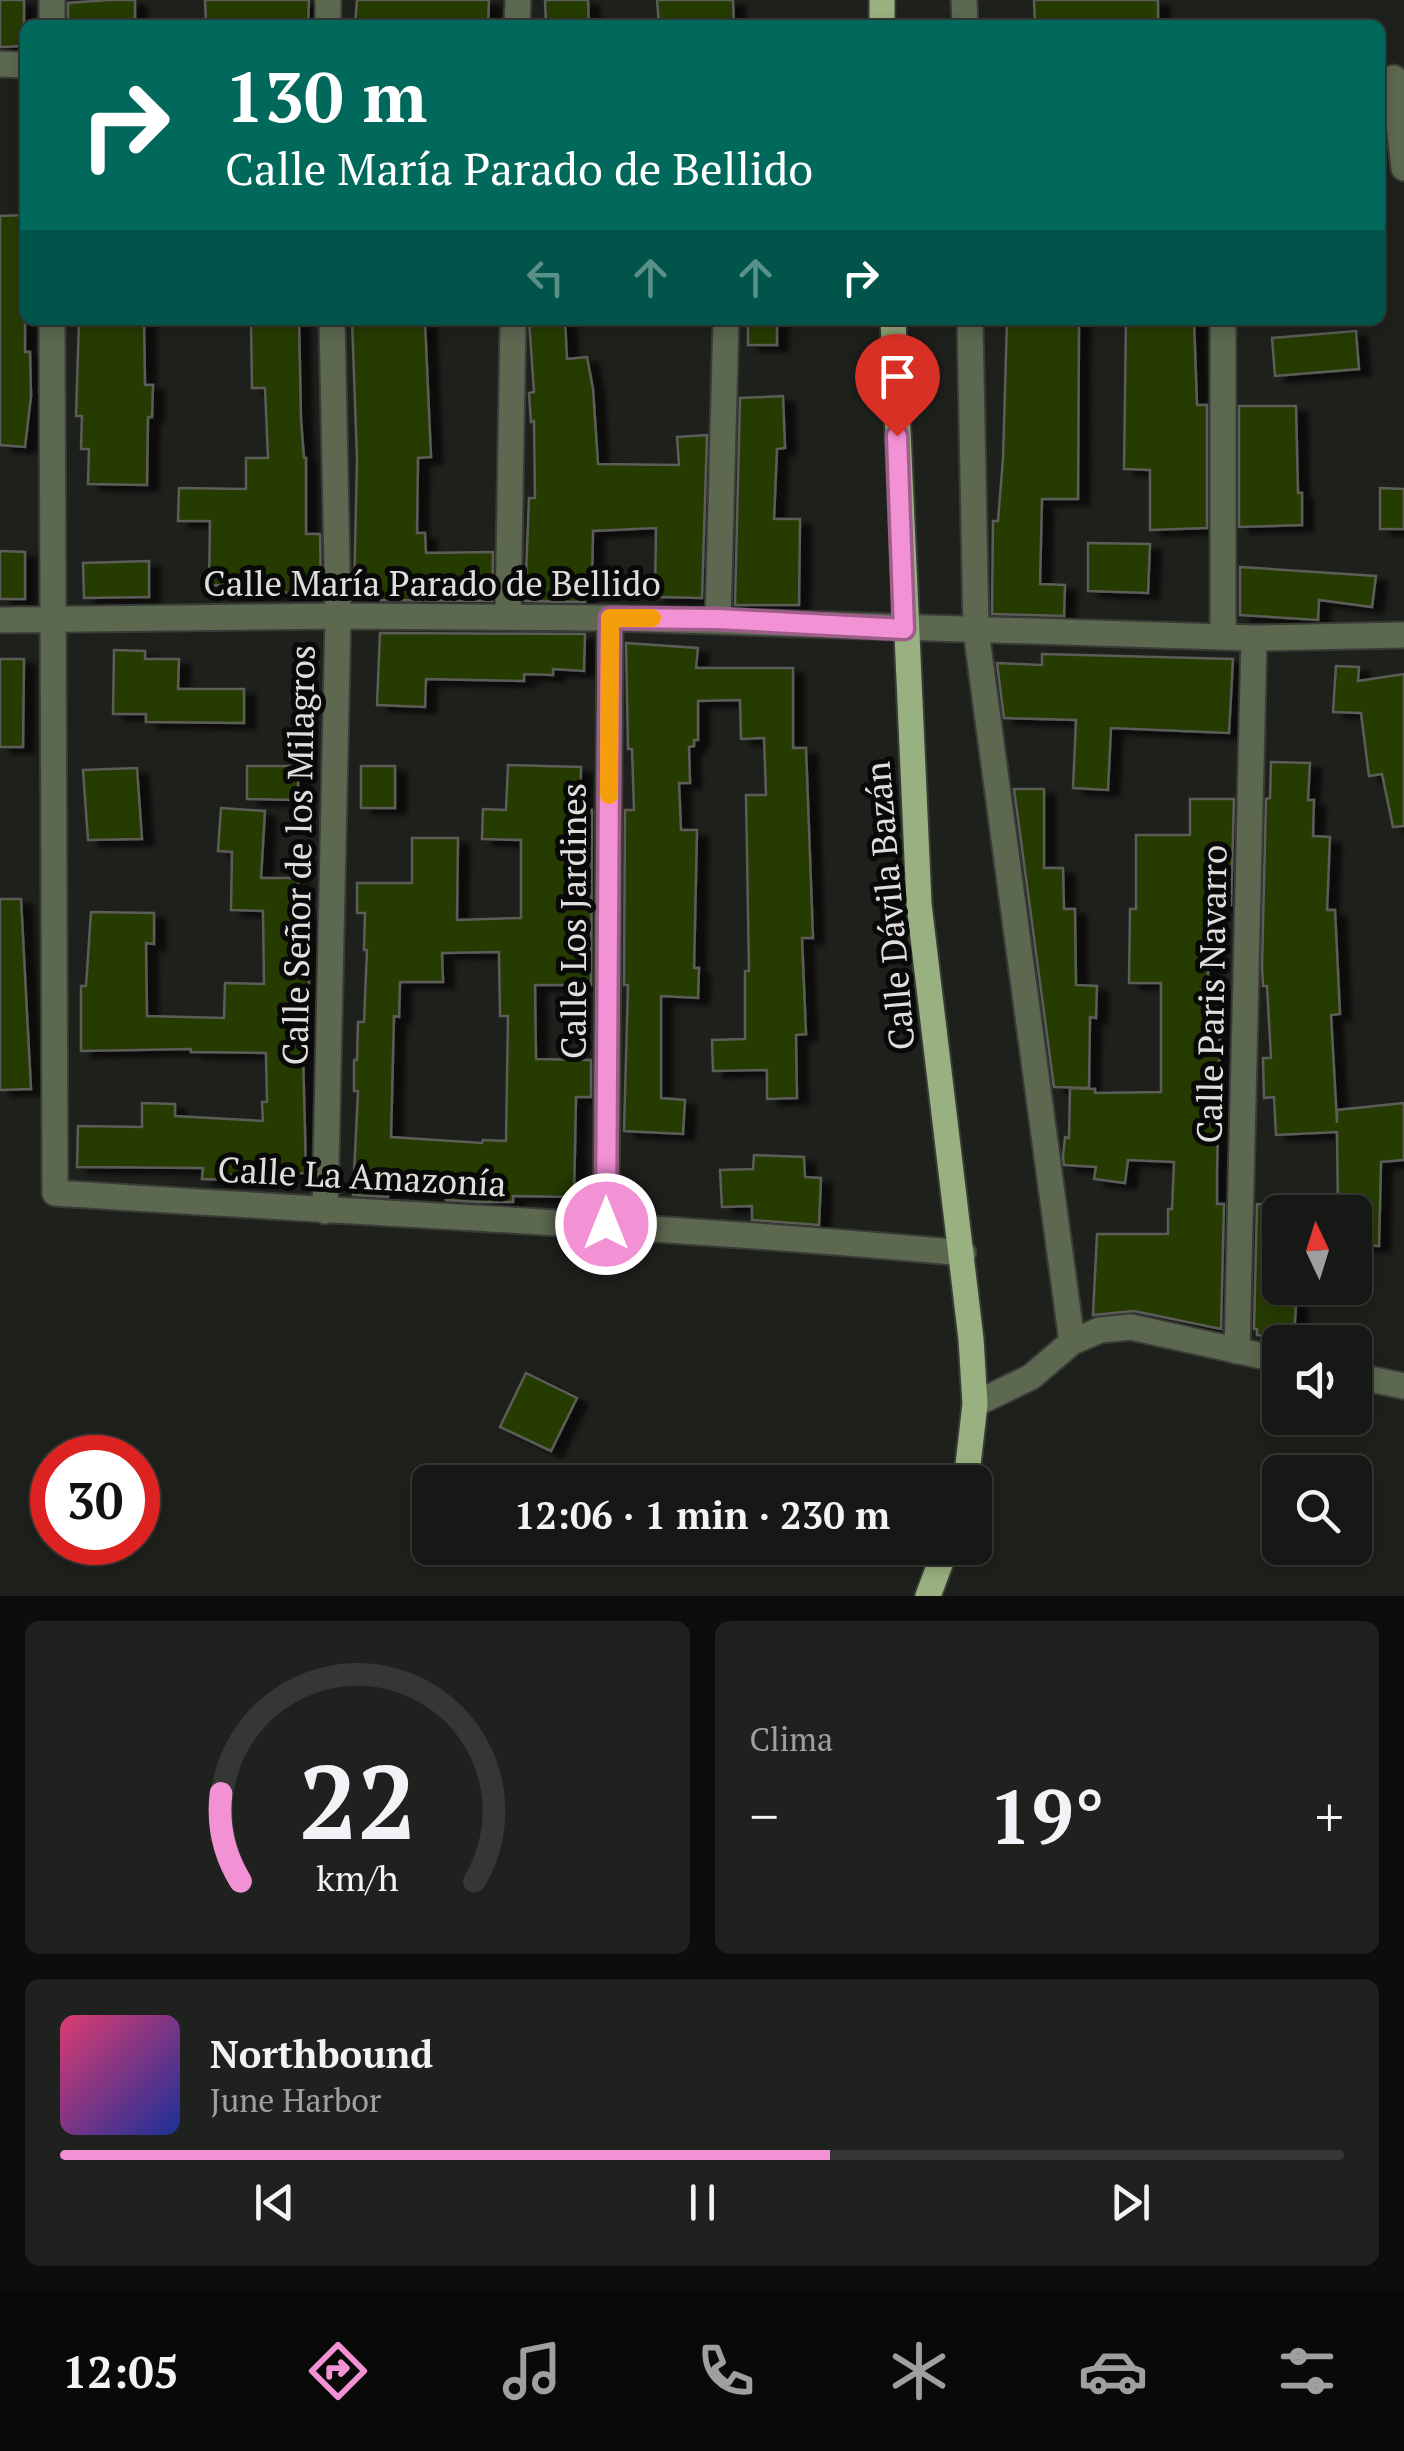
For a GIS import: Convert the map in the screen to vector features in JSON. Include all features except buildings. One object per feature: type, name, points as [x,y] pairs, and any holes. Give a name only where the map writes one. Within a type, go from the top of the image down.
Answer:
[{"type":"main road","name":"Calle Dávila Bazán","points":[[893,325],[919,904],[963,1253],[975,1404],[968,1465]]},
{"type":"main road","points":[[928,1596],[940,1565]]},
{"type":"street","points":[[1392,78],[1404,168]]},
{"type":"street","points":[[51,619],[52,325]]},
{"type":"street","name":"Calle Señor de los Milagros","points":[[325,1211],[338,616],[332,325]]},
{"type":"street","points":[[508,617],[513,325]]},
{"type":"street","points":[[718,619],[726,325]]},
{"type":"street","points":[[970,325],[976,630],[1072,1342]]},
{"type":"street","points":[[1223,325],[1223,637]]},
{"type":"street","name":"Calle María Parado de Bellido","points":[[0,620],[338,616],[718,619],[904,629],[1254,638],[1404,635]]},
{"type":"street","name":"Calle Los Jardines","points":[[606,1224],[610,618]]},
{"type":"street","name":"Calle La Amazonía","points":[[51,619],[55,1193],[606,1224],[963,1253]]},
{"type":"street","name":"Calle Paris Navarro","points":[[1237,1351],[1254,638]]},
{"type":"street","points":[[975,1404],[1032,1377],[1072,1342],[1100,1330],[1130,1326],[1262,1356]]},
{"type":"street","points":[[1372,1379],[1404,1386]]},
{"type":"slow traffic","points":[[609,795],[610,618],[652,618]]},
{"type":"route","points":[[606,1224],[610,618],[718,619],[904,629],[897,436]]}]
